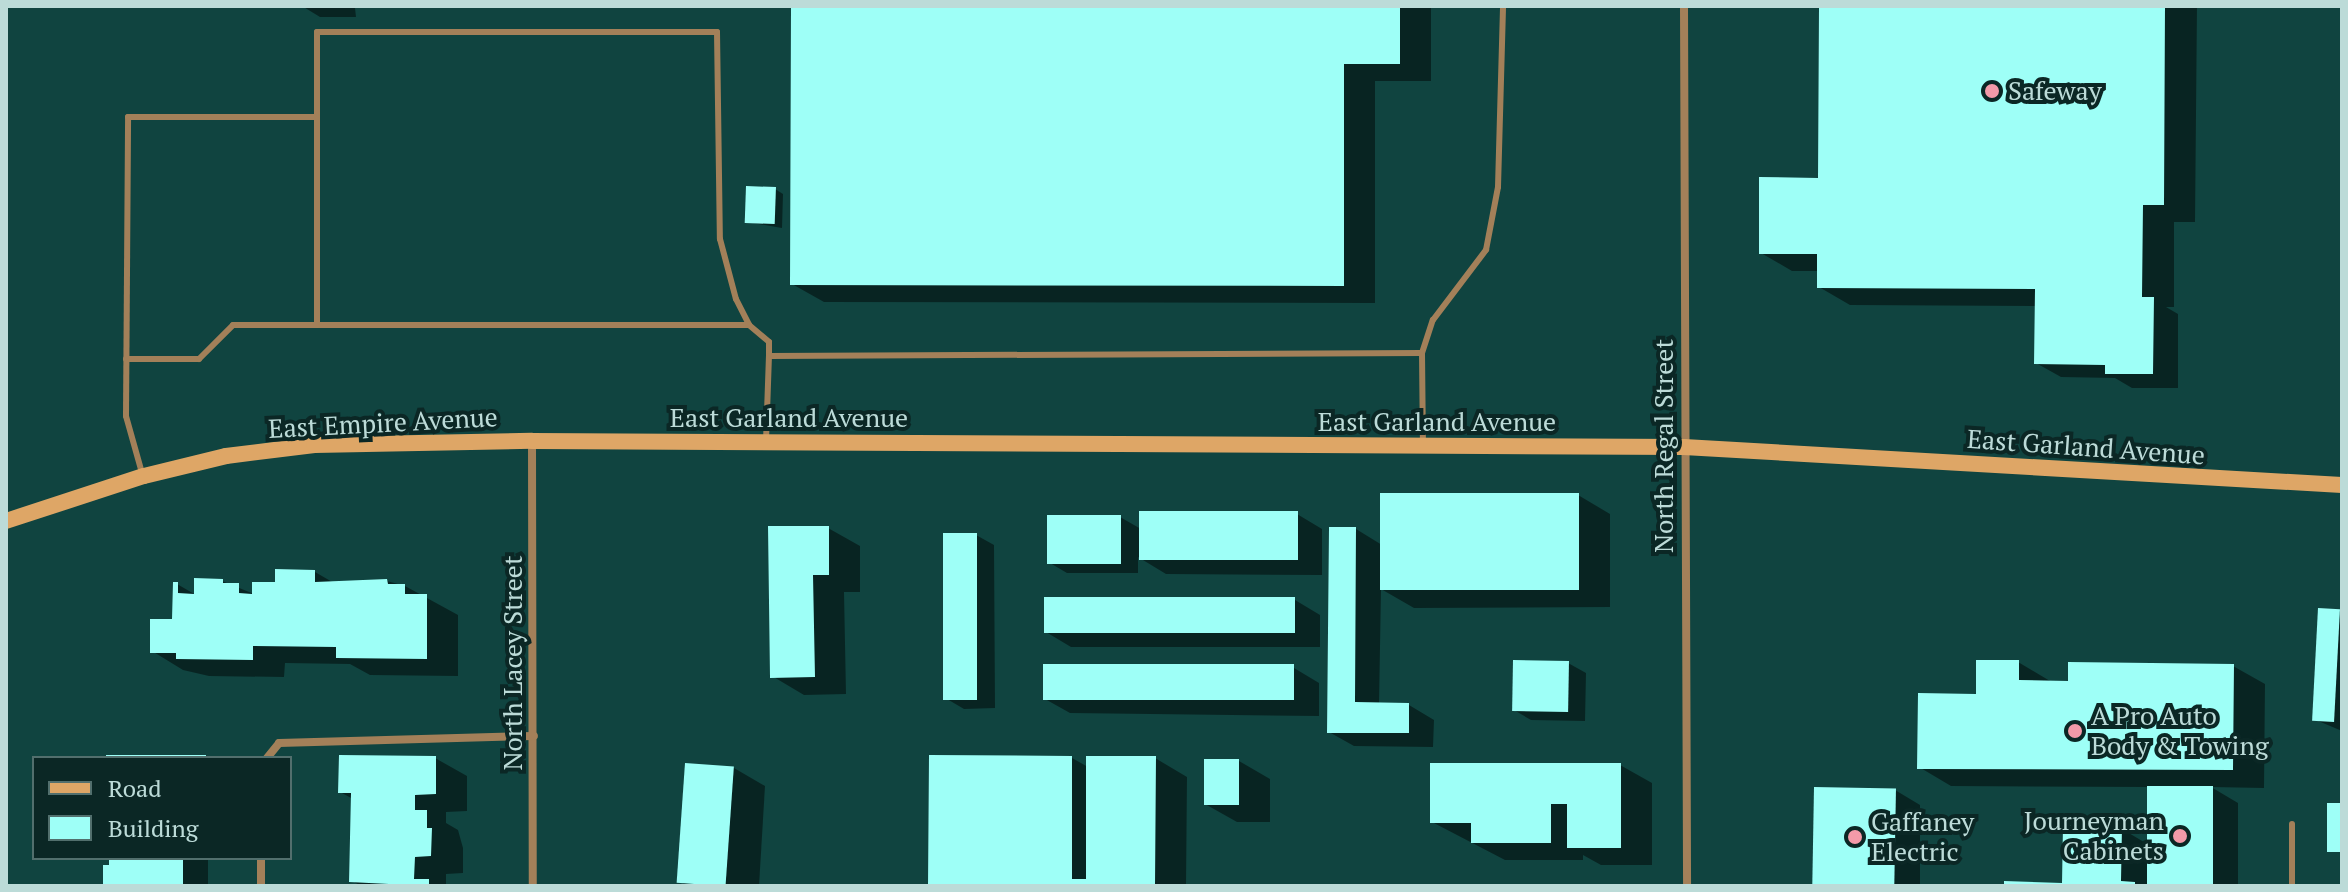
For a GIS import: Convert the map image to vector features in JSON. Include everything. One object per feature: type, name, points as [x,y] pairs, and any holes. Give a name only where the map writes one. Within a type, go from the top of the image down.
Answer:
[{"type":"street","name":"North Regal Street","points":[[1684,6],[1687,886]]},
{"type":"street","name":"East Garland Avenue","points":[[532,441],[1684,447],[2342,485]]},
{"type":"street","name":"East Empire Avenue","points":[[6,521],[144,476],[226,456],[314,445],[532,441]]},
{"type":"street","name":"North Lacey Street","points":[[532,441],[533,886]]},
{"type":"street","points":[[269,756],[279,743],[534,736]]},
{"type":"street","points":[[261,860],[261,886]]},
{"type":"lane","points":[[1423,445],[1422,353],[1433,320],[1486,250],[1498,187],[1503,6]]},
{"type":"lane","points":[[317,325],[317,32],[717,32],[720,239],[749,325],[769,342],[766,441]]},
{"type":"lane","points":[[144,476],[126,416],[128,117],[317,117]]},
{"type":"lane","points":[[126,359],[199,359],[233,325],[749,325]]},
{"type":"lane","points":[[769,356],[1422,353]]},
{"type":"lane","points":[[2292,824],[2292,886]]},
{"type":"building","points":[[791,6],[1400,6],[1400,64],[1344,64],[1344,286],[790,285]]},
{"type":"building","name":"Safeway","points":[[1819,6],[2165,6],[2164,205],[2143,205],[2142,297],[2154,297],[2153,374],[2105,374],[2105,365],[2034,364],[2035,289],[1817,288],[1817,254],[1759,254],[1759,177],[1818,178]]},
{"type":"building","points":[[746,186],[776,187],[775,224],[745,223]]},
{"type":"building","points":[[1380,493],[1579,493],[1579,590],[1380,590]]},
{"type":"building","points":[[1139,511],[1298,511],[1298,560],[1139,560]]},
{"type":"building","points":[[1047,515],[1121,515],[1121,564],[1047,564]]},
{"type":"building","points":[[768,526],[829,526],[829,575],[813,575],[815,677],[770,678]]},
{"type":"building","points":[[1329,527],[1356,527],[1355,702],[1409,703],[1409,733],[1327,733]]},
{"type":"building","points":[[943,533],[977,533],[977,700],[943,700]]},
{"type":"building","points":[[275,569],[315,570],[315,582],[387,579],[388,584],[405,584],[405,594],[427,594],[427,659],[336,658],[336,647],[253,646],[253,660],[176,659],[176,653],[150,653],[150,619],[172,619],[173,582],[178,582],[178,593],[194,594],[194,578],[223,579],[223,583],[239,583],[239,593],[252,594],[252,582],[275,582]]},
{"type":"building","points":[[1044,597],[1295,597],[1295,633],[1044,633]]},
{"type":"building","points":[[2318,608],[2340,609],[2334,722],[2312,721]]},
{"type":"building","points":[[1513,660],[1569,661],[1568,712],[1512,711]]},
{"type":"building","name":"A Pro Auto Body & Towing","points":[[1976,660],[2019,660],[2019,680],[2068,681],[2068,662],[2234,664],[2233,770],[1917,769],[1918,693],[1976,694]]},
{"type":"building","points":[[1043,664],[1294,664],[1294,700],[1043,700]]},
{"type":"building","points":[[206,755],[206,756],[106,756]]},
{"type":"building","points":[[339,755],[436,756],[436,794],[415,795],[415,810],[427,810],[427,828],[432,828],[431,856],[415,857],[414,879],[429,879],[429,886],[349,882],[351,793],[338,793]]},
{"type":"building","points":[[929,755],[1072,756],[1072,879],[1086,879],[1086,756],[1156,756],[1155,886],[928,886]]},
{"type":"building","points":[[1204,759],[1239,759],[1239,805],[1204,805]]},
{"type":"building","points":[[685,763],[734,766],[726,886],[677,883]]},
{"type":"building","points":[[1430,763],[1621,763],[1621,848],[1567,848],[1567,804],[1551,804],[1551,843],[1471,843],[1471,823],[1430,823]]},
{"type":"building","name":"Journeyman Cabinets","points":[[2147,786],[2213,786],[2213,886],[2147,886]]},
{"type":"building","name":"Gaffaney Electric","points":[[1814,787],[1896,788],[1894,886],[1812,886]]},
{"type":"building","points":[[2327,803],[2342,803],[2342,852],[2327,852]]},
{"type":"building","points":[[2063,825],[2122,827],[2121,881],[2135,882],[2135,886],[2004,886],[2004,881],[2062,883]]},
{"type":"building","points":[[109,860],[183,860],[183,886],[103,886],[103,865],[109,865]]},
{"type":"place","name":"Safeway","points":[[1992,91]]},
{"type":"place","name":"A Pro Auto Body & Towing","points":[[2075,731]]},
{"type":"place","name":"Journeyman Cabinets","points":[[2180,836]]},
{"type":"place","name":"Gaffaney Electric","points":[[1855,837]]}]
